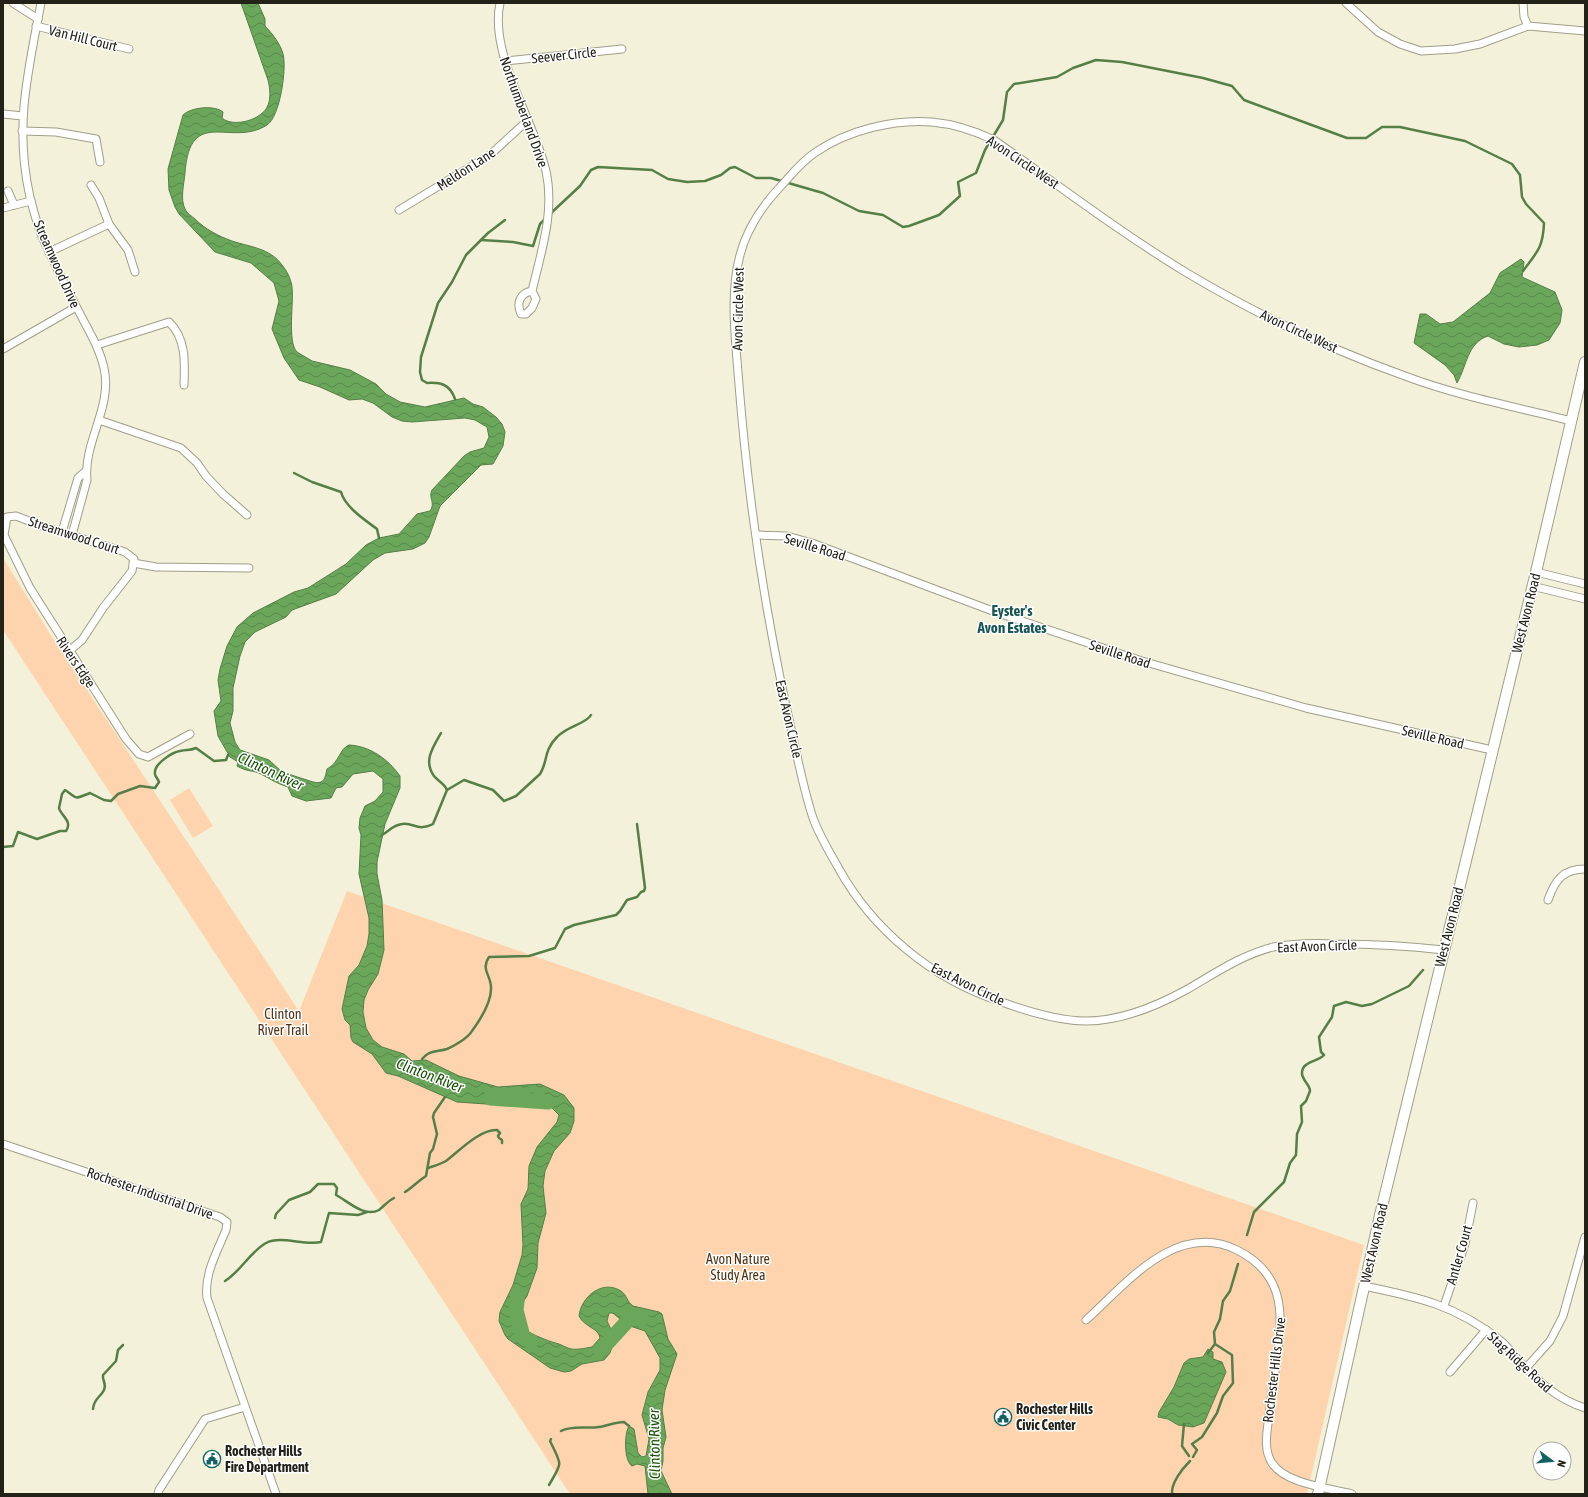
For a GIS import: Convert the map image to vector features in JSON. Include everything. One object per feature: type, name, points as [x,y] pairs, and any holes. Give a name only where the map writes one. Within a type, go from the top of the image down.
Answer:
[{"type":"street","name":"Van Hill Court","points":[[12,3],[37,23],[129,49]]},
{"type":"street","name":"Streamwood Drive","points":[[41,3],[25,84],[22,116],[26,178],[36,221],[49,252],[76,307],[97,345],[104,369],[107,390],[86,471],[87,480],[72,535]]},
{"type":"street","name":"Northumberland Drive","points":[[500,3],[498,16],[502,49],[541,153],[549,195],[548,215],[532,291]]},
{"type":"street","points":[[1346,3],[1378,32],[1400,44],[1421,51],[1455,49],[1480,44],[1528,26],[1585,31]]},
{"type":"street","points":[[1523,3],[1524,18],[1528,26]]},
{"type":"street","name":"Seever Circle","points":[[506,61],[622,49]]},
{"type":"street","points":[[3,114],[22,116]]},
{"type":"street","name":"Meldon Lane","points":[[398,210],[490,155],[528,120]]},
{"type":"street","name":"Avon Circle West","points":[[757,535],[741,410],[735,312],[738,258],[754,218],[770,197],[798,167],[816,152],[843,138],[863,130],[903,122],[932,122],[951,125],[975,131],[994,140],[1130,236],[1187,273],[1280,324],[1335,349],[1405,377],[1571,421]]},
{"type":"street","points":[[22,131],[56,132],[96,139],[100,162]]},
{"type":"street","points":[[92,185],[99,198],[109,224],[128,250],[135,272]]},
{"type":"street","points":[[8,191],[14,205]]},
{"type":"street","points":[[3,208],[31,200]]},
{"type":"street","points":[[49,252],[109,224]]},
{"type":"street","points":[[3,348],[76,307]]},
{"type":"street","points":[[97,345],[169,322],[175,328],[183,346],[184,385]]},
{"type":"street","name":"West Avon Road","points":[[1318,1490],[1364,1286],[1585,362]]},
{"type":"street","points":[[99,420],[181,448],[197,463],[206,476],[223,494],[247,515]]},
{"type":"street","name":"Streamwood Drive","points":[[62,532],[78,478],[86,471]]},
{"type":"street","name":"Streamwood Court","points":[[13,516],[125,552],[134,559],[133,563],[156,567],[249,568]]},
{"type":"street","name":"Rivers Edge","points":[[13,516],[7,517],[4,535],[10,549],[30,588],[126,740],[139,754],[148,758],[190,734]]},
{"type":"street","name":"Seville Road","points":[[757,535],[787,536],[812,543],[998,613],[1104,649],[1234,689],[1306,708],[1492,750]]},
{"type":"street","name":"East Avon Circle","points":[[757,535],[764,589],[778,673],[814,820],[840,871],[868,911],[891,936],[921,961],[951,979],[995,1000],[1048,1016],[1085,1021],[1117,1018],[1143,1011],[1183,991],[1233,962],[1270,948],[1313,943],[1393,945],[1444,950]]},
{"type":"street","points":[[69,650],[82,640],[103,608],[132,571],[133,563]]},
{"type":"street","points":[[1536,572],[1585,584]]},
{"type":"street","points":[[1532,586],[1585,599]]},
{"type":"street","points":[[1548,900],[1554,885],[1564,874],[1573,869],[1585,869]]},
{"type":"street","name":"Rochester Industrial Drive","points":[[3,1144],[220,1216],[227,1222],[226,1230],[207,1277],[207,1298],[276,1494]]},
{"type":"street","name":"Antler Court","points":[[1444,1306],[1465,1244],[1473,1203]]},
{"type":"street","points":[[1526,1368],[1550,1341],[1563,1316],[1585,1237]]},
{"type":"street","name":"Rochester Hills Drive","points":[[1086,1320],[1146,1265],[1170,1250],[1187,1244],[1211,1243],[1233,1248],[1247,1255],[1259,1266],[1273,1284],[1281,1311],[1280,1336],[1266,1437],[1268,1455],[1275,1467],[1283,1474],[1318,1490],[1352,1494]]},
{"type":"street","name":"Stag Ridge Road","points":[[1364,1286],[1415,1296],[1444,1306],[1472,1320],[1502,1342],[1526,1368],[1552,1392],[1572,1404],[1585,1408]]},
{"type":"street","points":[[1450,1372],[1486,1330]]},
{"type":"street","points":[[158,1494],[159,1490],[205,1419],[245,1406]]},
{"type":"green space","name":"Avon Nature Study Area","points":[[3,558],[52,637],[299,1011],[347,891],[1364,1245],[1307,1494],[570,1494],[3,630]]},
{"type":"green space","points":[[189,788],[213,826],[193,838],[170,800]]},
{"type":"water","points":[[241,3],[258,3],[265,19],[265,26],[276,39],[282,50],[284,70],[279,103],[272,120],[267,125],[253,131],[240,133],[214,132],[204,134],[195,140],[188,152],[183,187],[183,201],[186,211],[212,232],[232,241],[253,247],[272,255],[286,270],[291,284],[292,294],[292,340],[297,352],[312,361],[350,370],[376,384],[386,394],[400,402],[425,407],[464,398],[473,404],[483,407],[496,417],[502,424],[505,432],[503,446],[493,464],[481,465],[440,506],[429,537],[425,543],[413,549],[385,553],[373,560],[336,594],[292,610],[286,617],[255,632],[245,642],[240,656],[233,688],[233,711],[230,723],[235,742],[240,750],[269,760],[282,772],[317,783],[324,780],[327,769],[335,763],[343,749],[349,745],[364,748],[378,754],[390,764],[400,776],[400,788],[385,824],[377,862],[377,874],[382,900],[384,950],[378,974],[368,990],[364,1000],[363,1012],[366,1028],[373,1040],[382,1047],[404,1054],[412,1061],[426,1060],[459,1076],[498,1087],[540,1084],[564,1095],[574,1108],[574,1121],[570,1133],[554,1151],[545,1171],[543,1186],[546,1213],[538,1243],[537,1268],[527,1296],[518,1310],[517,1321],[524,1329],[536,1336],[571,1349],[577,1349],[592,1347],[600,1338],[597,1332],[584,1323],[579,1316],[584,1302],[594,1292],[600,1289],[607,1287],[614,1288],[621,1291],[626,1296],[629,1303],[633,1306],[662,1314],[668,1339],[677,1354],[665,1390],[662,1410],[666,1437],[663,1448],[661,1471],[672,1494],[648,1494],[645,1466],[637,1464],[632,1466],[627,1459],[626,1453],[626,1435],[629,1426],[634,1429],[638,1453],[642,1457],[646,1456],[649,1439],[642,1415],[648,1392],[660,1370],[660,1358],[645,1331],[627,1325],[613,1313],[609,1313],[607,1321],[615,1338],[610,1353],[604,1360],[582,1364],[571,1371],[564,1372],[550,1368],[508,1339],[499,1321],[500,1312],[513,1285],[522,1255],[521,1204],[528,1189],[529,1166],[537,1147],[557,1122],[559,1115],[548,1104],[516,1099],[486,1104],[457,1102],[398,1076],[386,1073],[372,1054],[353,1042],[351,1038],[350,1025],[345,1020],[342,1009],[349,976],[359,965],[367,946],[369,934],[369,918],[359,874],[361,835],[359,828],[360,818],[365,806],[375,801],[383,792],[383,779],[373,771],[353,774],[342,787],[336,788],[331,798],[306,801],[292,796],[288,787],[258,773],[237,766],[238,762],[230,757],[218,736],[214,711],[221,701],[218,680],[227,646],[237,627],[253,613],[294,592],[308,588],[346,564],[366,545],[379,538],[399,534],[417,514],[430,511],[432,508],[432,490],[464,456],[470,452],[484,448],[489,437],[487,427],[475,420],[465,418],[412,422],[402,421],[392,417],[373,403],[362,399],[349,400],[320,387],[299,380],[284,358],[272,329],[279,301],[274,283],[251,263],[215,252],[179,214],[175,207],[169,190],[168,169],[183,115],[192,110],[214,108],[223,112],[222,118],[227,121],[247,121],[260,115],[265,110],[270,99],[268,80]]},
{"type":"water","points":[[1521,259],[1524,262],[1522,277],[1555,292],[1562,310],[1560,323],[1549,340],[1537,345],[1519,347],[1504,344],[1488,336],[1481,339],[1468,356],[1457,383],[1454,375],[1445,365],[1414,343],[1420,314],[1426,314],[1440,324],[1453,322],[1490,293],[1500,273]]},
{"type":"water","points":[[1208,1349],[1213,1352],[1213,1359],[1222,1362],[1226,1372],[1204,1423],[1193,1427],[1178,1425],[1168,1419],[1158,1417],[1159,1412],[1174,1387],[1184,1363],[1189,1359],[1203,1357]]},
{"type":"waterway","points":[[550,214],[580,186],[591,170],[598,167],[652,170],[668,179],[687,182],[705,181],[721,175],[730,168],[735,167],[756,178],[771,178],[823,193],[859,211],[883,215],[903,227],[909,226],[939,215],[960,196],[958,182],[976,173],[985,150],[1003,120],[1007,92],[1014,84],[1057,77],[1073,68],[1096,60],[1122,62],[1203,78],[1232,86],[1244,100],[1347,138],[1366,138],[1382,127],[1400,127],[1465,141],[1512,164],[1520,175],[1522,197],[1526,204],[1544,223],[1541,244],[1536,254],[1523,271]]},
{"type":"waterway","points":[[481,240],[513,242],[533,246],[540,224],[546,218]]},
{"type":"waterway","points":[[455,399],[450,390],[444,385],[427,383],[422,380],[420,372],[421,357],[438,303],[452,282],[466,255],[488,233],[505,220]]},
{"type":"waterway","points":[[294,473],[312,482],[341,492],[343,498],[351,508],[377,529],[379,538]]},
{"type":"waterway","points":[[382,835],[399,825],[410,824],[423,827],[433,824],[447,790],[464,780],[493,790],[504,801],[516,796],[540,774],[550,747],[557,737],[566,730],[585,721],[591,715]]},
{"type":"waterway","points":[[441,733],[430,754],[429,765],[434,776],[445,786],[447,790]]},
{"type":"waterway","points":[[3,847],[13,846],[18,832],[37,839],[60,831],[66,831],[68,824],[59,808],[62,794],[65,790],[76,798],[90,793],[104,800],[111,801],[118,794],[140,786],[155,788],[159,782],[155,776],[157,766],[168,756],[182,750],[196,748],[214,761],[226,760],[228,755]]},
{"type":"waterway","points":[[422,1059],[427,1054],[447,1049],[457,1044],[470,1034],[475,1027],[491,994],[491,984],[486,969],[489,957],[529,956],[555,948],[565,929],[574,925],[616,915],[627,900],[637,897],[644,891],[645,888],[637,824]]},
{"type":"waterway","points":[[1247,1235],[1254,1212],[1284,1182],[1290,1163],[1296,1155],[1297,1134],[1302,1122],[1301,1106],[1306,1101],[1310,1091],[1302,1074],[1302,1070],[1307,1064],[1324,1055],[1321,1052],[1319,1037],[1332,1017],[1334,1006],[1346,1002],[1362,1006],[1372,1004],[1409,986],[1423,970]]},
{"type":"waterway","points":[[405,1192],[426,1176],[430,1153],[433,1149],[437,1134],[433,1117],[434,1113],[445,1097]]},
{"type":"waterway","name":"Clinton River","points":[[490,1098],[548,1102]]},
{"type":"waterway","points":[[428,1168],[446,1161],[470,1141],[484,1133],[497,1130],[500,1133],[498,1136],[502,1140],[502,1143]]},
{"type":"waterway","points":[[275,1218],[276,1214],[289,1200],[310,1192],[318,1184],[334,1184],[337,1188],[336,1195],[356,1208],[368,1212],[379,1210],[394,1198]]},
{"type":"waterway","points":[[225,1281],[235,1273],[255,1251],[266,1243],[279,1240],[307,1243],[321,1242],[329,1213],[358,1215],[367,1212]]},
{"type":"waterway","points":[[1193,1457],[1197,1450],[1192,1444],[1202,1437],[1217,1413],[1223,1396],[1233,1383],[1232,1355],[1215,1344],[1214,1332],[1220,1319],[1223,1301],[1230,1291],[1238,1264]]},
{"type":"waterway","name":"Clinton River","points":[[518,1293],[516,1310],[523,1337],[531,1341]]},
{"type":"waterway","name":"Clinton River","points":[[601,1350],[632,1316],[642,1319]]},
{"type":"waterway","points":[[1208,1353],[1215,1344]]},
{"type":"waterway","points":[[93,1409],[96,1400],[105,1388],[103,1375],[116,1361],[118,1350],[123,1345]]},
{"type":"waterway","points":[[561,1431],[575,1428],[594,1428],[621,1422],[624,1422],[629,1426]]},
{"type":"waterway","points":[[1184,1424],[1182,1446],[1189,1456]]},
{"type":"waterway","points":[[549,1485],[559,1467],[559,1460],[550,1441],[551,1439]]},
{"type":"waterway","points":[[1172,1494],[1175,1481],[1190,1461]]},
{"type":"place","name":"Rochester Hills Civic Center","points":[[1003,1417]]},
{"type":"place","name":"Rochester Hills Fire Department","points":[[212,1459]]},
{"type":"district","name":"Eyster's Avon Estates","points":[[1012,618]]},
{"type":"park label","name":"Clinton River Trail","points":[[283,1022]]}]
